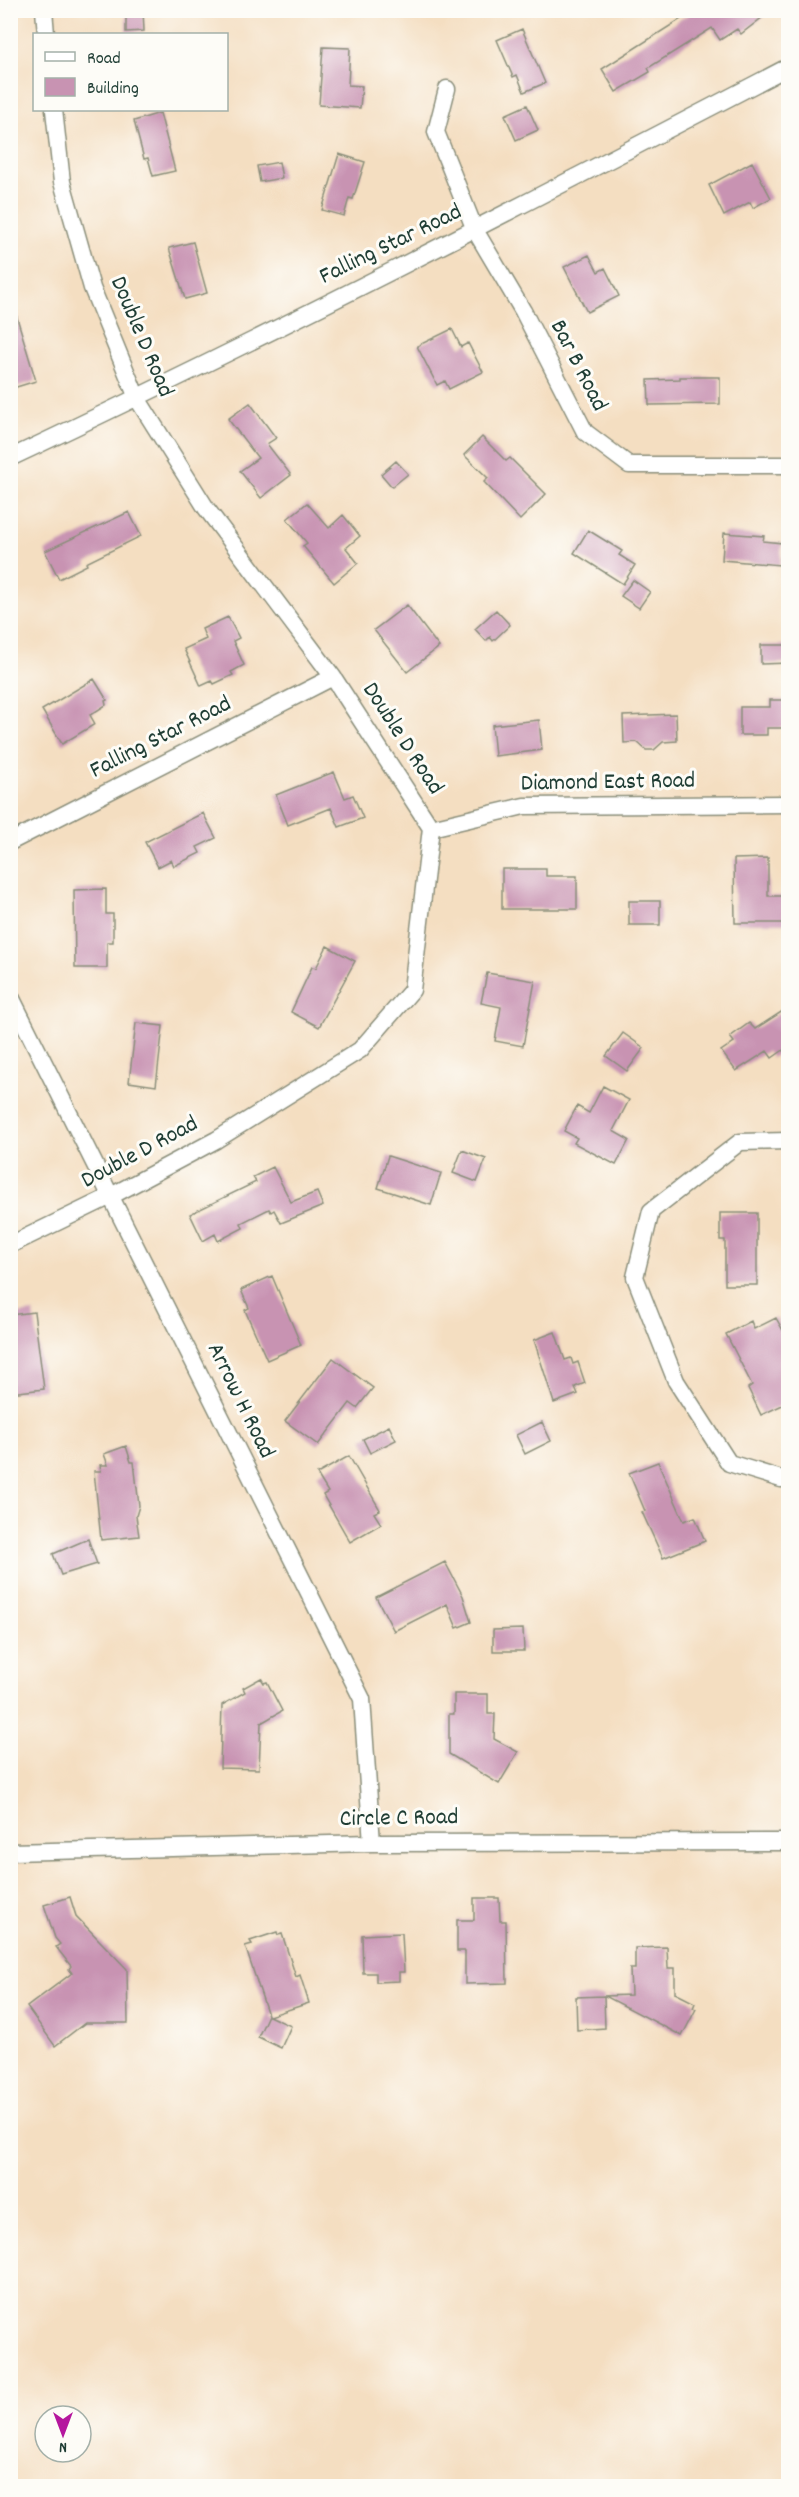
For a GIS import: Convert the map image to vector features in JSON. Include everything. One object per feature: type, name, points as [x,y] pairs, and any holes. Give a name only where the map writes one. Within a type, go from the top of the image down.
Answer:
[{"type":"street","points":[[44,10],[46,33]]},
{"type":"street","name":"Falling Star Road","points":[[10,458],[137,398],[475,230],[789,67]]},
{"type":"street","name":"Bar B Road","points":[[447,89],[436,132],[475,230],[523,311],[585,432],[629,465],[789,465]]},
{"type":"street","name":"Double D Road","points":[[10,1245],[111,1196],[216,1140],[360,1050],[412,990],[431,828],[333,677],[206,508],[137,398],[92,288],[62,182],[54,111]]},
{"type":"street","name":"Falling Star Road","points":[[10,842],[333,677]]},
{"type":"street","name":"Diamond East Road","points":[[431,828],[524,806],[789,804]]},
{"type":"street","name":"Arrow H Road","points":[[10,995],[362,1700],[372,1843]]},
{"type":"street","points":[[789,1141],[740,1142],[651,1210],[635,1277],[676,1381],[729,1463],[781,1479],[789,1479]]},
{"type":"street","name":"Circle C Road","points":[[10,1851],[372,1843],[789,1842]]},
{"type":"building","points":[[126,10],[143,10],[144,31],[126,32]]},
{"type":"building","points":[[695,10],[772,10],[741,34],[737,29],[720,40],[712,28],[648,68],[650,72],[616,92],[602,69]]},
{"type":"building","points":[[522,29],[545,83],[524,92],[517,75],[513,77],[497,40]]},
{"type":"building","points":[[323,47],[350,48],[348,85],[362,86],[360,108],[319,105]]},
{"type":"building","points":[[527,105],[538,130],[516,140],[505,115]]},
{"type":"building","points":[[160,113],[175,171],[153,176],[148,158],[144,159],[134,121]]},
{"type":"building","points":[[339,154],[365,162],[353,199],[349,198],[344,216],[322,210]]},
{"type":"building","points":[[279,162],[282,178],[260,182],[257,166]]},
{"type":"building","points":[[752,162],[771,198],[753,208],[750,202],[724,216],[709,185]]},
{"type":"building","points":[[193,242],[207,293],[185,299],[169,248]]},
{"type":"building","points":[[589,255],[598,272],[605,268],[619,296],[587,312],[564,267]]},
{"type":"building","points":[[10,311],[15,311],[36,381],[10,389]]},
{"type":"building","points":[[452,329],[461,347],[468,343],[483,372],[449,389],[445,381],[437,385],[417,346]]},
{"type":"building","points":[[680,377],[720,377],[720,404],[649,405],[648,380],[680,379]]},
{"type":"building","points":[[250,403],[276,438],[267,444],[291,475],[261,498],[240,471],[258,458],[228,419]]},
{"type":"building","points":[[482,437],[506,461],[510,458],[546,494],[520,520],[484,482],[488,478],[464,455]]},
{"type":"building","points":[[396,461],[408,474],[392,487],[381,474]]},
{"type":"building","points":[[307,503],[329,528],[343,515],[360,536],[346,548],[358,563],[334,583],[303,546],[307,543],[287,519]]},
{"type":"building","points":[[129,512],[141,536],[59,579],[45,551]]},
{"type":"building","points":[[588,530],[622,551],[619,555],[635,565],[623,584],[574,553]]},
{"type":"building","points":[[724,533],[764,536],[763,541],[782,543],[780,565],[722,560]]},
{"type":"building","points":[[633,580],[650,592],[639,608],[621,596]]},
{"type":"building","points":[[407,605],[439,647],[407,672],[374,630]]},
{"type":"building","points":[[496,610],[510,625],[493,641],[490,637],[486,641],[475,629]]},
{"type":"building","points":[[228,617],[239,638],[233,641],[244,665],[231,672],[233,675],[214,684],[212,681],[201,686],[184,649],[206,639],[202,629]]},
{"type":"building","points":[[761,645],[789,645],[789,663],[761,664]]},
{"type":"building","points":[[94,679],[107,700],[106,705],[90,715],[95,724],[62,744],[42,710]]},
{"type":"building","points":[[770,700],[789,700],[789,728],[767,728],[767,735],[740,735],[740,707],[770,707]]},
{"type":"building","points":[[676,714],[677,741],[663,742],[654,750],[646,750],[637,742],[624,743],[623,716]]},
{"type":"building","points":[[539,720],[542,750],[495,756],[492,725]]},
{"type":"building","points":[[334,772],[345,798],[353,795],[363,818],[339,827],[331,808],[288,825],[276,795]]},
{"type":"building","points":[[203,813],[216,838],[197,847],[200,853],[174,866],[171,860],[158,867],[145,842]]},
{"type":"building","points":[[768,858],[768,896],[789,896],[789,923],[735,923],[734,859]]},
{"type":"building","points":[[502,869],[546,869],[546,876],[577,876],[577,909],[502,909]]},
{"type":"building","points":[[106,889],[106,914],[113,914],[113,942],[107,942],[107,968],[75,968],[74,890]]},
{"type":"building","points":[[629,901],[660,901],[660,925],[629,925]]},
{"type":"building","points":[[327,946],[355,961],[319,1027],[291,1012],[312,967],[316,968]]},
{"type":"building","points":[[487,973],[535,981],[523,1046],[495,1041],[501,1007],[481,1003]]},
{"type":"building","points":[[789,1007],[789,1046],[772,1058],[767,1051],[736,1071],[721,1051],[734,1042],[730,1037],[749,1023],[755,1029]]},
{"type":"building","points":[[136,1023],[163,1026],[156,1086],[129,1082]]},
{"type":"building","points":[[623,1033],[644,1048],[627,1071],[606,1056]]},
{"type":"building","points":[[603,1086],[629,1100],[613,1131],[629,1140],[616,1165],[574,1143],[577,1138],[564,1131],[577,1106],[589,1113]]},
{"type":"building","points":[[462,1150],[486,1159],[477,1182],[453,1173]]},
{"type":"building","points":[[388,1156],[441,1173],[431,1205],[378,1188]]},
{"type":"building","points":[[273,1167],[291,1202],[317,1192],[323,1206],[281,1223],[274,1210],[271,1212],[269,1209],[241,1223],[243,1228],[218,1241],[215,1234],[203,1241],[190,1214],[256,1182],[253,1177]]},
{"type":"building","points":[[720,1213],[757,1213],[757,1285],[725,1285],[725,1240],[720,1240]]},
{"type":"building","points":[[272,1276],[301,1345],[267,1360],[245,1310],[249,1308],[241,1290]]},
{"type":"building","points":[[34,1312],[44,1389],[10,1393],[10,1315]]},
{"type":"building","points":[[776,1318],[784,1332],[789,1330],[789,1402],[761,1415],[748,1388],[752,1385],[726,1334],[751,1321],[754,1329]]},
{"type":"building","points":[[555,1332],[565,1360],[571,1358],[573,1364],[578,1362],[585,1383],[575,1387],[578,1394],[554,1403],[534,1340]]},
{"type":"building","points":[[333,1358],[373,1388],[357,1408],[350,1403],[318,1445],[285,1421]]},
{"type":"building","points":[[542,1422],[551,1441],[525,1454],[516,1435]]},
{"type":"building","points":[[389,1426],[396,1440],[370,1453],[363,1439]]},
{"type":"building","points":[[126,1446],[131,1462],[134,1462],[139,1506],[136,1516],[139,1536],[101,1540],[94,1471],[101,1471],[100,1465],[108,1465],[104,1454]]},
{"type":"building","points":[[349,1456],[380,1510],[374,1513],[381,1524],[350,1542],[323,1495],[328,1492],[317,1474]]},
{"type":"building","points":[[658,1462],[684,1521],[695,1517],[705,1541],[663,1558],[642,1512],[645,1511],[629,1473]]},
{"type":"building","points":[[88,1539],[97,1564],[61,1575],[53,1554]]},
{"type":"building","points":[[445,1562],[463,1596],[471,1622],[457,1628],[447,1604],[394,1631],[376,1597]]},
{"type":"building","points":[[523,1629],[524,1651],[493,1651],[493,1630]]},
{"type":"building","points":[[261,1678],[264,1683],[267,1682],[282,1711],[261,1723],[259,1769],[220,1768],[222,1705],[245,1692],[243,1688]]},
{"type":"building","points":[[454,1694],[488,1694],[488,1714],[495,1714],[494,1739],[518,1752],[499,1784],[449,1754],[449,1714],[454,1714]]},
{"type":"building","points":[[70,1897],[76,1916],[127,1969],[128,2023],[85,2023],[55,2046],[27,2007],[72,1973],[69,1969],[71,1966],[56,1947],[60,1944],[55,1938],[44,1905]]},
{"type":"building","points":[[474,1898],[499,1898],[500,1921],[506,1921],[507,1983],[465,1984],[465,1951],[457,1951],[457,1920],[474,1920]]},
{"type":"building","points":[[277,1932],[278,1935],[282,1934],[296,1977],[300,1975],[309,2003],[269,2016],[291,2026],[281,2048],[258,2037],[268,2015],[245,1946],[252,1944],[250,1941]]},
{"type":"building","points":[[402,1933],[404,1972],[399,1972],[399,1981],[376,1982],[376,1973],[363,1973],[362,1935]]},
{"type":"building","points":[[667,1947],[668,1968],[675,1968],[675,1993],[695,2003],[693,2008],[696,2009],[682,2036],[605,1996],[631,1995],[630,1969],[635,1969],[635,1948]]},
{"type":"building","points":[[604,1996],[605,2028],[577,2030],[576,1997]]}]
